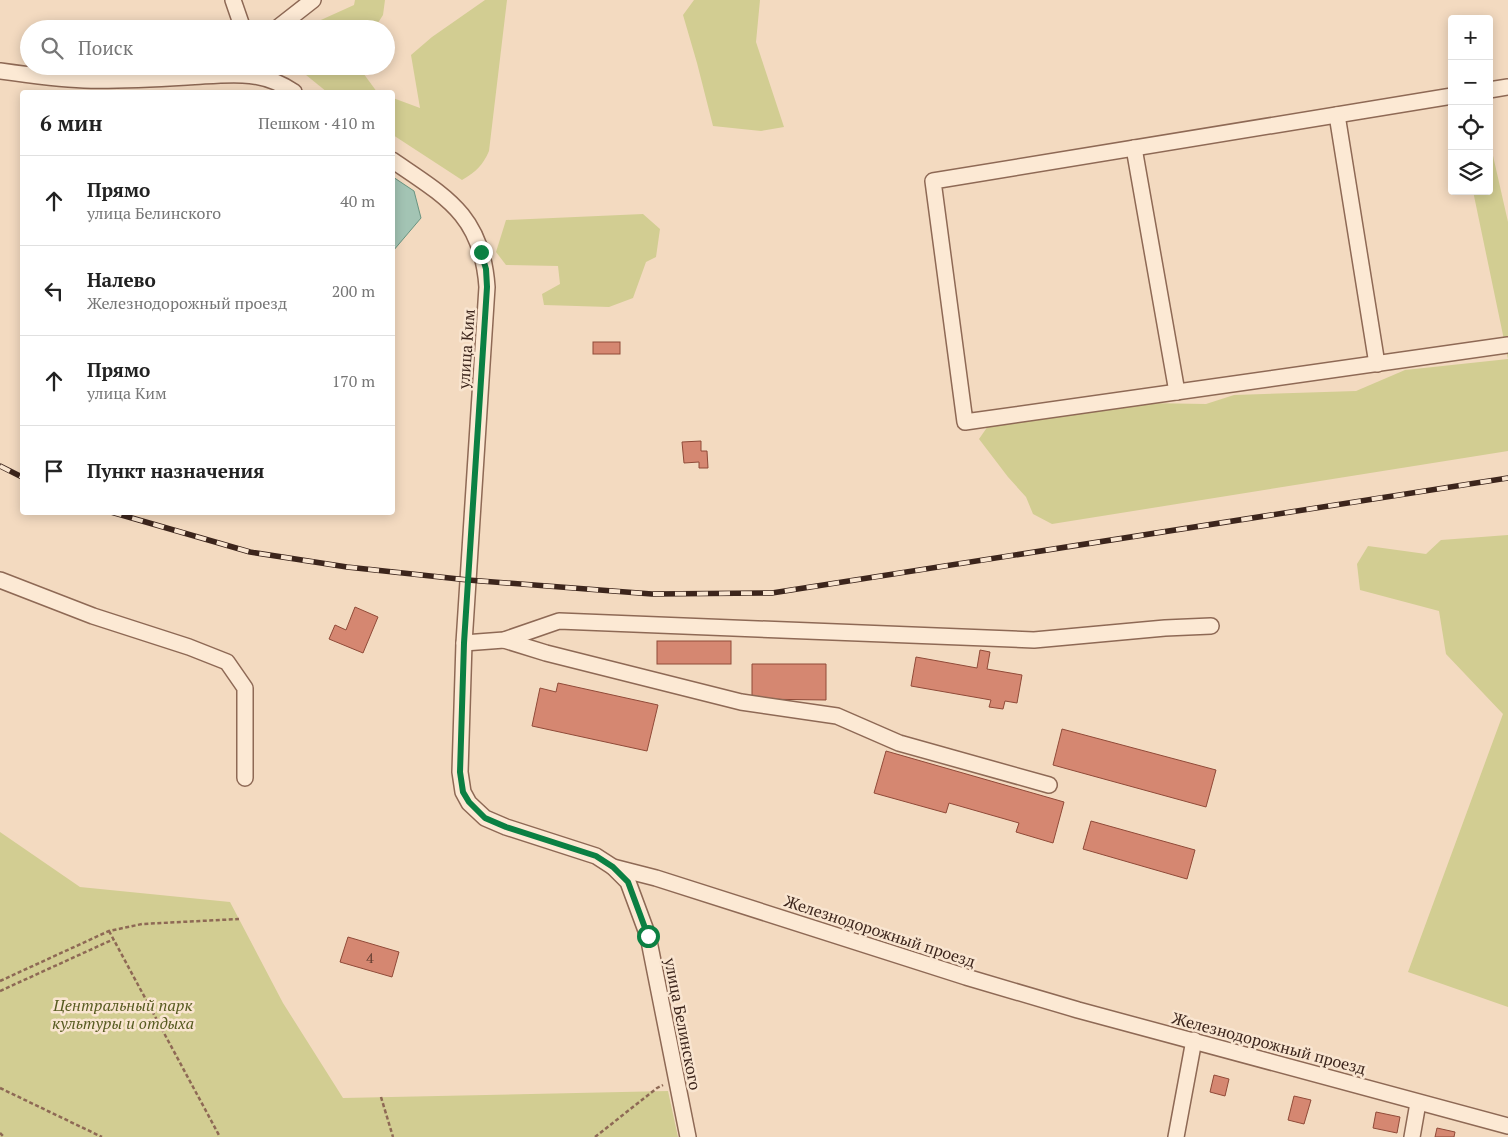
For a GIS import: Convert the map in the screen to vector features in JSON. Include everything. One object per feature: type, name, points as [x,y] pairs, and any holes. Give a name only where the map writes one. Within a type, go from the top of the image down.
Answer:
[{"type":"street","points":[[233,0],[240,20]]},
{"type":"street","points":[[287,20],[313,0]]},
{"type":"street","points":[[0,71],[20,73]]},
{"type":"street","points":[[37,75],[83,80],[202,75]]},
{"type":"street","points":[[252,75],[270,80],[290,90]]},
{"type":"street","points":[[1493,89],[1508,87]]},
{"type":"street","points":[[1448,97],[933,181],[965,422],[1508,345]]},
{"type":"street","points":[[1337,115],[1377,364]]},
{"type":"street","points":[[1134,148],[1177,392]]},
{"type":"street","name":"улица Ким","points":[[395,162],[445,196],[458,210],[477,240],[486,269],[487,287],[468,580]]},
{"type":"street","points":[[0,580],[93,616],[189,647],[227,662],[245,688],[245,778]]},
{"type":"street","name":"Железнодорожный проезд","points":[[468,580],[460,772],[463,792],[469,802],[485,818],[596,856],[613,867],[656,878],[966,977],[1078,1010],[1508,1126]]},
{"type":"street","points":[[464,643],[504,640],[559,621],[1034,640],[1164,628],[1211,626]]},
{"type":"street","points":[[504,640],[546,654],[740,702],[837,716],[898,743],[1049,785]]},
{"type":"street","name":"улица Белинского","points":[[613,867],[628,882],[648,936],[688,1137]]},
{"type":"street","points":[[1176,1137],[1194,1040]]},
{"type":"street","points":[[1412,1137],[1418,1103]]},
{"type":"path","points":[[0,981],[109,931],[142,924],[239,920]]},
{"type":"path","points":[[109,931],[220,1137]]},
{"type":"path","points":[[0,991],[114,939]]},
{"type":"path","points":[[595,1137],[657,1088],[677,1083]]},
{"type":"path","points":[[0,1088],[102,1137]]},
{"type":"path","points":[[380,1097],[392,1137]]},
{"type":"path","points":[[0,1133],[4,1137]]},
{"type":"green space","points":[[355,0],[385,0],[383,15],[380,20],[321,20],[354,5]]},
{"type":"green space","points":[[485,0],[507,0],[489,151],[478,168],[462,180],[395,136],[395,99],[420,108],[411,55],[432,37]]},
{"type":"green space","points":[[694,0],[760,0],[756,42],[784,127],[761,131],[713,126],[683,15]]},
{"type":"green space","points":[[306,75],[365,75],[376,90],[325,90]]},
{"type":"green space","points":[[1493,156],[1508,222],[1508,359],[1474,195],[1493,195]]},
{"type":"green space","points":[[643,214],[660,229],[656,257],[646,262],[633,298],[609,307],[544,305],[542,294],[560,284],[558,266],[506,265],[496,252],[506,220]]},
{"type":"green space","points":[[1508,359],[1508,451],[1052,524],[1033,514],[1026,497],[979,439],[988,426],[1147,403],[1206,404],[1234,395],[1356,391],[1405,370]]},
{"type":"green space","points":[[1508,535],[1508,1007],[1408,972],[1503,714],[1446,654],[1439,611],[1360,590],[1357,564],[1368,546],[1426,554],[1441,540]]},
{"type":"green space","name":"Центральный парк культуры и отдыха","points":[[0,832],[80,887],[230,902],[283,1003],[343,1098],[668,1091],[678,1137],[0,1137]]},
{"type":"shaded area","points":[[395,178],[414,191],[421,218],[395,249]]},
{"type":"building","points":[[593,342],[620,342],[620,354],[593,354]]},
{"type":"building","points":[[701,441],[701,451],[707,451],[708,468],[699,468],[699,462],[684,463],[682,442]]},
{"type":"building","points":[[355,607],[378,617],[363,653],[329,639],[335,625],[346,630]]},
{"type":"building","points":[[657,641],[731,641],[731,664],[657,664]]},
{"type":"building","points":[[980,650],[990,652],[987,669],[1022,675],[1017,703],[1005,701],[1003,709],[989,707],[991,700],[911,686],[916,657],[977,668]]},
{"type":"building","points":[[752,664],[826,664],[826,700],[752,699]]},
{"type":"building","points":[[558,683],[658,705],[647,751],[532,726],[540,688],[556,692]]},
{"type":"building","points":[[1062,729],[1216,770],[1206,807],[1053,765]]},
{"type":"building","points":[[886,751],[1064,802],[1053,843],[1016,832],[1019,823],[949,803],[946,813],[874,793]]},
{"type":"building","points":[[1091,821],[1195,850],[1187,879],[1083,849]]},
{"type":"building","points":[[348,937],[399,952],[392,977],[340,962]]},
{"type":"building","points":[[1214,1075],[1229,1079],[1225,1096],[1210,1092]]},
{"type":"building","points":[[1294,1096],[1311,1100],[1304,1124],[1288,1120]]},
{"type":"building","points":[[1376,1112],[1400,1117],[1397,1133],[1373,1128]]},
{"type":"building","points":[[1437,1128],[1455,1132],[1454,1137],[1435,1137]]},
{"type":"railway","points":[[0,466],[20,476]]},
{"type":"railway","points":[[121,515],[250,552],[347,567],[468,580],[652,594],[772,593],[1508,478]]},
{"type":"route","points":[[481,252],[486,269],[487,287],[464,643],[460,772],[463,792],[469,802],[485,818],[506,827],[596,856],[613,867],[628,882],[648,936]]}]
